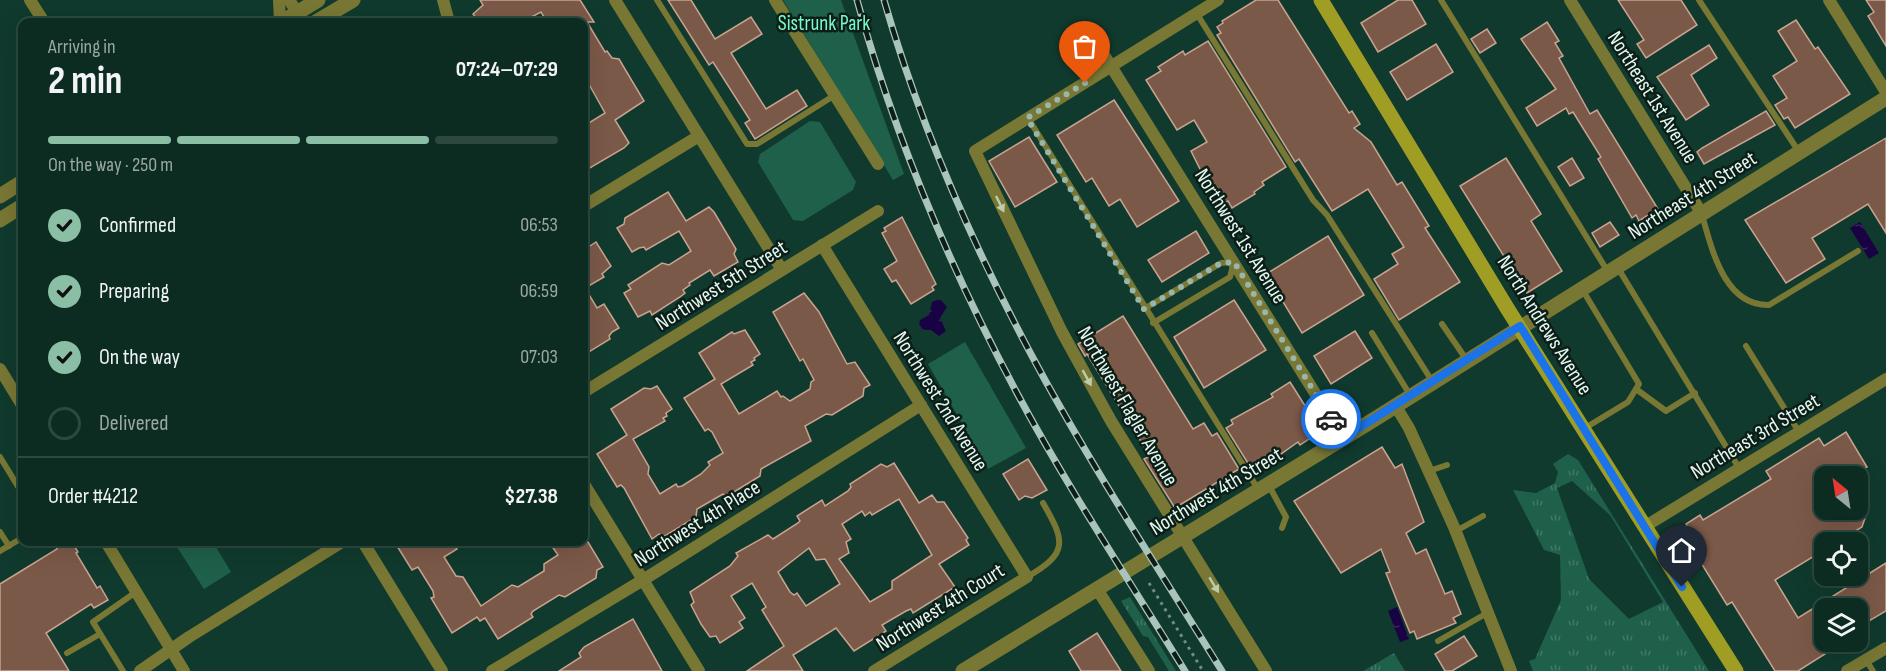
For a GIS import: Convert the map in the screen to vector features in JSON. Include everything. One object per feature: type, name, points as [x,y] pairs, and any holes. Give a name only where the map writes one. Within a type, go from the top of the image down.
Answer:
[{"type":"main road","name":"North Andrews Avenue","points":[[1321,0],[1644,527],[1736,671]]},
{"type":"street","points":[[30,0],[41,18]]},
{"type":"street","points":[[279,0],[281,18]]},
{"type":"street","points":[[297,12],[318,0]]},
{"type":"street","points":[[323,18],[353,0]]},
{"type":"street","points":[[615,0],[782,270]]},
{"type":"street","points":[[775,0],[878,164]]},
{"type":"street","points":[[1027,118],[1218,0]]},
{"type":"street","name":"Northeast 1st Avenue","points":[[1570,0],[1702,214]]},
{"type":"street","points":[[1829,0],[1886,92]]},
{"type":"street","points":[[443,1],[448,18]]},
{"type":"street","name":"Northwest 1st Avenue","points":[[1104,55],[1343,438]]},
{"type":"street","name":"Northeast 4th Street","points":[[1520,326],[1886,98]]},
{"type":"street","name":"Northwest Flagler Avenue","points":[[1027,118],[975,151],[1062,332],[1112,421],[1266,671]]},
{"type":"street","points":[[588,204],[699,136]]},
{"type":"street","points":[[0,196],[18,185]]},
{"type":"street","points":[[0,220],[18,209]]},
{"type":"street","name":"Northwest 5th Street","points":[[588,390],[878,211]]},
{"type":"street","name":"Northwest 2nd Avenue","points":[[822,245],[1027,577]]},
{"type":"street","name":"Northwest 4th Street","points":[[963,671],[1343,438],[1520,326]]},
{"type":"street","points":[[0,369],[4,384],[18,400]]},
{"type":"street","name":"Northeast 3rd Street","points":[[1644,527],[1886,379]]},
{"type":"street","name":"Northwest 4th Place","points":[[492,671],[643,580],[921,405]]},
{"type":"street","points":[[1395,405],[1409,428],[1429,471],[1489,612],[1511,671]]},
{"type":"street","points":[[588,491],[699,671]]},
{"type":"street","points":[[108,546],[184,671]]},
{"type":"street","points":[[140,671],[172,651],[189,637],[336,546]]},
{"type":"street","points":[[365,546],[442,671]]},
{"type":"street","name":"Northwest 4th Court","points":[[874,671],[1027,577]]},
{"type":"street","points":[[1097,589],[1149,671]]},
{"type":"street","points":[[1847,671],[1886,648]]},
{"type":"lane","points":[[657,0],[747,144],[757,144],[835,95]]},
{"type":"lane","points":[[1442,0],[1613,270],[1695,393],[1739,468]]},
{"type":"lane","points":[[1699,0],[1800,153]]},
{"type":"lane","points":[[1197,14],[1313,200],[1327,215],[1432,381]]},
{"type":"lane","points":[[1027,118],[1153,323],[1263,487],[1286,517],[1282,528]]},
{"type":"lane","points":[[1702,214],[1713,252],[1724,275],[1742,298],[1758,305],[1769,305],[1858,251]]},
{"type":"lane","points":[[1144,309],[1221,263],[1234,262],[1230,277],[1153,323]]},
{"type":"lane","points":[[1582,289],[1639,384],[1628,402],[1585,428]]},
{"type":"lane","points":[[1442,324],[1466,359]]},
{"type":"lane","points":[[1372,333],[1410,396]]},
{"type":"lane","points":[[1746,346],[1798,432]]},
{"type":"lane","points":[[1636,389],[1666,411],[1695,393]]},
{"type":"lane","points":[[0,457],[18,486]]},
{"type":"lane","points":[[1429,471],[1447,465]]},
{"type":"lane","points":[[1027,577],[1047,566],[1056,554],[1060,541],[1059,530],[1043,503]]},
{"type":"lane","points":[[1455,531],[1483,516]]},
{"type":"lane","points":[[0,532],[9,546]]},
{"type":"lane","points":[[0,551],[18,540]]},
{"type":"lane","points":[[123,671],[93,622],[136,592]]},
{"type":"lane","points":[[1438,641],[1489,612]]},
{"type":"lane","points":[[67,653],[100,634]]},
{"type":"lane","points":[[1866,660],[1873,671]]},
{"type":"path","points":[[1149,583],[1203,671]]},
{"type":"green space","name":"Sistrunk Park","points":[[783,0],[841,0],[904,174],[893,180]]},
{"type":"green space","points":[[810,121],[820,122],[856,182],[853,190],[803,221],[793,220],[758,162],[760,154]]},
{"type":"green space","points":[[965,342],[1026,448],[988,469],[928,364]]},
{"type":"green space","points":[[1568,454],[1578,460],[1709,671],[1533,671],[1529,661],[1535,659],[1561,600],[1560,555],[1544,550],[1513,490],[1536,493],[1555,483],[1558,472],[1553,464]],"holes":[[[1572,481],[1610,515],[1663,602],[1629,619],[1589,579],[1557,488]]]},
{"type":"green space","points":[[176,546],[215,546],[231,572],[204,589]]},
{"type":"green space","points":[[1130,597],[1176,671],[1169,671],[1148,637],[1143,636],[1121,601]]},
{"type":"green space","points":[[1394,653],[1405,671],[1363,671]]},
{"type":"water","points":[[1860,222],[1879,253],[1869,259],[1850,228]]},
{"type":"water","points":[[940,299],[947,307],[940,318],[946,331],[939,336],[931,330],[923,330],[919,324],[920,320],[929,315],[932,302]]},
{"type":"water","points":[[1397,607],[1409,639],[1400,642],[1388,611]]},
{"type":"building","points":[[480,0],[580,0],[594,22],[588,22],[588,18],[545,18],[541,12],[530,18],[476,18],[473,14],[483,5]]},
{"type":"building","points":[[668,0],[691,0],[715,39],[751,17],[762,34],[731,53],[766,109],[797,90],[807,106],[755,139],[745,123],[750,120],[713,62],[709,65]]},
{"type":"building","points":[[1256,0],[1278,0],[1349,113],[1352,111],[1360,124],[1354,128],[1371,142],[1397,185],[1402,182],[1429,226],[1425,228],[1460,282],[1399,320],[1374,279],[1398,264],[1392,254],[1404,247],[1368,189],[1332,211],[1299,159],[1295,162],[1217,35],[1221,33],[1217,27],[1223,23],[1222,21]]},
{"type":"building","points":[[1398,0],[1412,0],[1426,24],[1378,52],[1361,23]]},
{"type":"building","points":[[1618,0],[1681,0],[1697,25],[1646,58],[1637,44],[1644,40]]},
{"type":"building","points":[[1866,0],[1886,0],[1886,46],[1868,16],[1874,12]]},
{"type":"building","points":[[1796,20],[1815,49],[1818,47],[1850,94],[1795,128],[1788,117],[1784,119],[1775,105],[1787,98],[1773,76],[1797,61],[1778,31]]},
{"type":"building","points":[[1547,22],[1559,41],[1555,43],[1563,56],[1559,58],[1590,114],[1597,110],[1658,209],[1639,221],[1636,215],[1632,218],[1598,159],[1601,157],[1573,112],[1569,114],[1566,108],[1537,126],[1526,108],[1556,89],[1521,39]]},
{"type":"building","points":[[588,24],[605,52],[607,51],[612,58],[619,59],[644,101],[615,120],[629,143],[588,169],[588,124],[605,113],[588,83]]},
{"type":"building","points":[[1487,29],[1496,43],[1480,53],[1471,39]]},
{"type":"building","points":[[1208,41],[1286,167],[1262,182],[1264,185],[1254,192],[1255,194],[1232,208],[1228,201],[1223,204],[1211,184],[1208,185],[1191,151],[1207,142],[1194,120],[1177,130],[1146,80],[1161,71],[1158,67],[1183,51],[1185,55]]},
{"type":"building","points":[[1436,44],[1453,72],[1407,100],[1390,72]]},
{"type":"building","points":[[1709,45],[1717,58],[1691,75],[1709,105],[1686,120],[1657,77]]},
{"type":"building","points":[[1114,100],[1179,201],[1137,227],[1120,199],[1109,206],[1092,178],[1086,182],[1057,135]]},
{"type":"building","points":[[1766,111],[1775,125],[1704,164],[1697,152]]},
{"type":"building","points":[[1029,137],[1057,182],[1015,207],[989,161]]},
{"type":"building","points":[[1886,138],[1886,233],[1868,204],[1812,238],[1825,259],[1786,283],[1745,220]]},
{"type":"building","points":[[1506,158],[1541,214],[1531,221],[1562,271],[1527,293],[1460,186]]},
{"type":"building","points":[[1572,158],[1584,178],[1570,186],[1558,167]]},
{"type":"building","points":[[668,192],[686,221],[709,207],[714,212],[736,249],[734,254],[738,262],[714,276],[710,270],[689,283],[690,285],[683,290],[685,293],[680,297],[652,315],[650,311],[638,317],[624,293],[631,289],[628,285],[662,263],[669,265],[691,251],[679,231],[646,250],[644,247],[632,252],[617,228],[624,224],[625,218]]},
{"type":"building","points":[[902,217],[936,284],[932,287],[934,290],[911,304],[896,280],[892,282],[884,269],[897,261],[882,233],[886,231],[884,228]]},
{"type":"building","points":[[1610,222],[1619,235],[1600,247],[1592,233]]},
{"type":"building","points":[[1196,231],[1209,253],[1162,282],[1148,260]]},
{"type":"building","points":[[1328,236],[1364,295],[1302,333],[1266,274]]},
{"type":"building","points":[[596,242],[611,266],[602,274],[604,277],[588,286],[588,247]]},
{"type":"building","points":[[588,293],[597,308],[604,304],[619,328],[612,332],[610,339],[588,353]]},
{"type":"building","points":[[804,293],[819,312],[847,364],[855,362],[870,385],[864,388],[863,396],[832,415],[826,414],[805,426],[811,441],[761,469],[760,476],[729,495],[723,494],[697,509],[696,517],[665,536],[659,534],[652,539],[624,488],[621,485],[617,487],[597,454],[627,435],[611,409],[644,388],[651,389],[657,386],[672,409],[663,418],[665,421],[633,439],[649,467],[648,474],[660,494],[676,484],[678,487],[682,486],[701,474],[710,465],[708,462],[723,453],[712,432],[708,429],[705,431],[684,398],[715,379],[699,353],[732,332],[734,334],[745,330],[760,354],[751,362],[753,365],[721,384],[739,414],[777,391],[781,397],[790,401],[810,389],[811,382],[814,380],[803,359],[800,361],[773,312]]},
{"type":"building","points":[[1234,300],[1266,350],[1204,388],[1174,337]]},
{"type":"building","points":[[1123,316],[1193,429],[1204,423],[1212,436],[1217,433],[1239,469],[1175,508],[1144,459],[1150,456],[1087,354],[1085,356],[1078,344]]},
{"type":"building","points":[[1355,331],[1372,358],[1331,384],[1314,356]]},
{"type":"building","points":[[1290,382],[1321,431],[1300,445],[1298,442],[1254,473],[1226,428],[1233,424],[1231,420],[1273,397],[1271,394]]},
{"type":"building","points":[[1846,432],[1866,466],[1814,466],[1814,520],[1864,520],[1862,527],[1854,532],[1814,532],[1814,556],[1775,580],[1798,618],[1814,608],[1814,652],[1825,654],[1798,671],[1775,671],[1732,602],[1727,605],[1682,532],[1688,528],[1686,524],[1700,515],[1703,520],[1771,479],[1766,471],[1819,438],[1824,446]]},
{"type":"building","points":[[1382,447],[1395,468],[1402,464],[1424,522],[1406,533],[1416,554],[1426,549],[1445,594],[1452,591],[1461,614],[1453,618],[1456,623],[1417,639],[1414,631],[1410,633],[1399,606],[1386,573],[1390,572],[1381,549],[1341,573],[1294,501]]},
{"type":"building","points":[[1028,459],[1047,490],[1032,498],[1025,496],[1019,500],[1003,474]]},
{"type":"building","points":[[894,463],[919,503],[932,495],[937,502],[944,502],[968,538],[966,540],[969,545],[939,564],[955,587],[913,613],[911,609],[882,625],[886,631],[854,651],[836,628],[793,655],[803,671],[747,671],[784,646],[762,610],[766,607],[752,583],[731,596],[745,618],[739,622],[743,628],[720,643],[716,636],[710,637],[701,624],[691,605],[694,602],[690,592],[730,566],[738,556],[736,553],[768,535],[773,539],[798,523],[800,521],[797,516],[822,500],[825,506],[848,491],[850,484],[881,464],[887,467]],"holes":[[[899,499],[932,555],[892,581],[892,589],[870,602],[839,559],[849,553],[846,542],[851,539],[842,524],[862,511],[865,516],[870,512],[872,515]],[[809,548],[816,560],[825,559],[840,584],[806,606],[797,593],[794,595],[790,592],[778,572]]]},
{"type":"building","points":[[588,542],[603,567],[597,570],[596,578],[565,597],[559,595],[533,611],[531,614],[533,617],[498,639],[485,618],[480,621],[477,617],[452,633],[431,598],[434,597],[433,591],[418,567],[412,570],[397,546],[455,546],[457,549],[444,557],[456,576],[463,577],[481,606],[512,585],[518,587],[544,571],[544,564],[558,555],[552,546],[588,546]]},
{"type":"building","points":[[74,546],[78,552],[76,553],[97,588],[100,586],[108,600],[94,608],[91,604],[46,633],[69,671],[0,671],[0,584],[57,549],[56,547]]},
{"type":"building","points":[[1886,563],[1886,611],[1868,622],[1868,598],[1830,598],[1849,586],[1868,586],[1868,574]]},
{"type":"building","points":[[633,619],[662,671],[559,671],[581,657],[579,653],[584,647]]},
{"type":"building","points":[[1097,633],[1121,671],[1081,671],[1069,651]]},
{"type":"building","points":[[1464,636],[1477,656],[1452,671],[1445,671],[1435,654]]},
{"type":"railway","points":[[857,0],[907,153],[948,251],[993,348],[1058,465],[1185,671]]},
{"type":"railway","points":[[884,0],[934,147],[997,289],[1087,454],[1222,671]]},
{"type":"way so far","points":[[1085,83],[1027,118],[1144,309],[1221,263],[1234,262],[1331,419]]},
{"type":"route","points":[[1331,419],[1343,438],[1520,326],[1682,587]]}]
